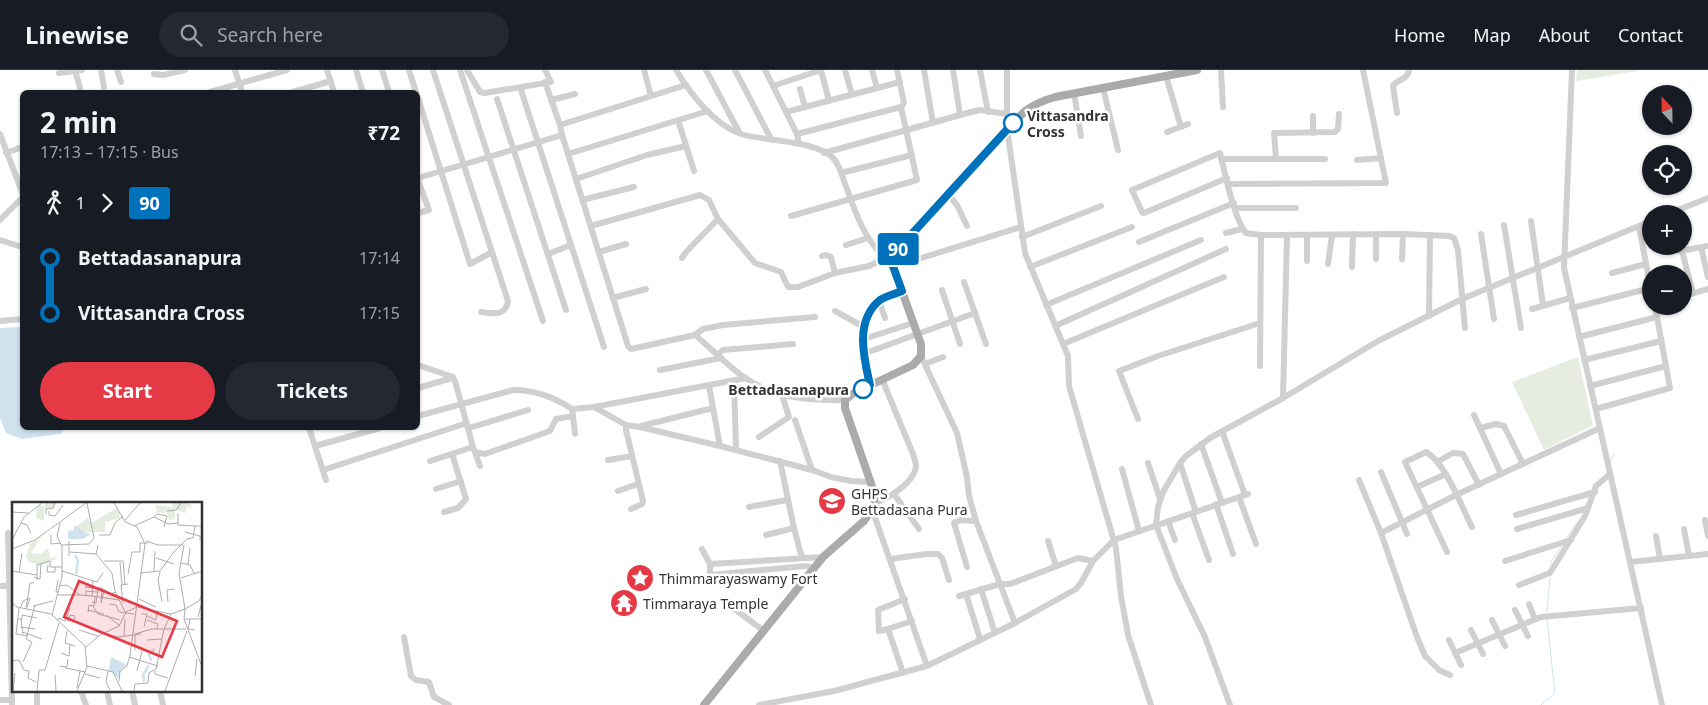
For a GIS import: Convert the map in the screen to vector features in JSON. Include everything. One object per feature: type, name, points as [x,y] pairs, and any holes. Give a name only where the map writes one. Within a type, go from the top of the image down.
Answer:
[{"type":"main road","points":[[704,705],[823,557],[864,521],[873,506],[874,492],[845,408],[846,400],[852,394],[912,365],[921,356],[917,334],[888,258],[1024,111],[1038,102],[1197,70]]},
{"type":"street","points":[[59,73],[77,70],[80,88]]},
{"type":"street","points":[[100,70],[104,87]]},
{"type":"street","points":[[117,70],[120,82]]},
{"type":"street","points":[[154,74],[163,75],[185,70]]},
{"type":"street","points":[[235,70],[241,90]]},
{"type":"street","points":[[217,90],[287,70]]},
{"type":"street","points":[[327,70],[333,90]]},
{"type":"street","points":[[356,70],[362,90]]},
{"type":"street","points":[[382,70],[388,90]]},
{"type":"street","points":[[409,70],[415,90]]},
{"type":"street","points":[[433,70],[508,301],[507,308],[503,312],[495,314],[481,312]]},
{"type":"street","points":[[460,70],[543,321]]},
{"type":"street","points":[[467,70],[480,92],[485,93],[550,82],[545,70]]},
{"type":"street","points":[[644,70],[652,96]]},
{"type":"street","points":[[676,70],[700,104],[720,121],[739,133],[813,147],[830,155],[839,166],[851,200],[868,238],[876,250],[888,258],[903,262],[915,260],[1021,227]]},
{"type":"street","points":[[706,70],[739,133]]},
{"type":"street","points":[[735,70],[771,139]]},
{"type":"street","points":[[765,70],[797,134],[799,144]]},
{"type":"street","points":[[773,86],[821,70],[829,101]]},
{"type":"street","points":[[845,70],[852,95]]},
{"type":"street","points":[[872,70],[877,88]]},
{"type":"street","points":[[791,216],[917,180],[901,107],[904,103],[898,70]]},
{"type":"street","points":[[924,70],[933,123]]},
{"type":"street","points":[[953,70],[960,115]]},
{"type":"street","points":[[980,70],[988,112]]},
{"type":"street","points":[[1008,70],[1007,129],[1025,253],[1068,356],[1069,386],[1116,548],[1121,596],[1128,635],[1151,705]]},
{"type":"street","points":[[1221,70],[1223,107]]},
{"type":"street","points":[[1363,70],[1386,183],[1228,181],[1144,213],[1132,190],[1220,154],[1228,181],[1234,206],[1242,229],[1246,233],[1261,235],[1403,234],[1450,236],[1454,238],[1456,243],[1465,328]]},
{"type":"street","points":[[1397,113],[1393,86],[1406,76],[1409,70]]},
{"type":"street","points":[[1572,70],[1564,268],[1662,705]]},
{"type":"street","points":[[1166,76],[1184,126],[1167,132]]},
{"type":"street","points":[[300,90],[331,81]]},
{"type":"street","points":[[545,82],[628,346],[631,349],[695,335],[703,328],[815,317]]},
{"type":"street","points":[[786,112],[900,82]]},
{"type":"street","points":[[560,125],[686,85]]},
{"type":"street","points":[[1103,88],[1118,150]]},
{"type":"street","points":[[800,89],[805,107]]},
{"type":"street","points":[[521,90],[604,347]]},
{"type":"street","points":[[551,100],[575,94]]},
{"type":"street","points":[[1074,94],[1081,136]]},
{"type":"street","points":[[497,99],[566,310]]},
{"type":"street","points":[[420,105],[470,264],[492,252]]},
{"type":"street","points":[[797,134],[901,107]]},
{"type":"street","points":[[824,153],[980,110],[1007,114]]},
{"type":"street","points":[[568,154],[708,111]]},
{"type":"street","points":[[1276,159],[1274,133],[1335,132],[1338,129],[1339,114]]},
{"type":"street","points":[[1313,116],[1313,133]]},
{"type":"street","points":[[678,120],[694,170]]},
{"type":"street","points":[[0,134],[20,187]]},
{"type":"street","points":[[420,178],[562,135]]},
{"type":"street","points":[[576,179],[648,155],[686,146]]},
{"type":"street","points":[[6,153],[20,148]]},
{"type":"street","points":[[841,173],[912,155]]},
{"type":"street","points":[[1357,160],[1381,158]]},
{"type":"street","points":[[1221,159],[1325,159]]},
{"type":"street","points":[[420,185],[429,210],[420,212]]},
{"type":"street","points":[[582,200],[634,187]]},
{"type":"street","points":[[948,194],[957,205],[967,226]]},
{"type":"street","points":[[591,226],[700,195],[709,200],[718,219],[755,263],[781,272],[788,287],[809,284],[835,273],[869,266],[888,258]]},
{"type":"street","points":[[1690,205],[1708,198]]},
{"type":"street","points":[[1,216],[20,200]]},
{"type":"street","points":[[1022,237],[1102,206]]},
{"type":"street","points":[[1139,242],[1234,206],[1296,208]]},
{"type":"street","points":[[682,258],[718,219]]},
{"type":"street","points":[[1531,221],[1543,305]]},
{"type":"street","points":[[1504,225],[1521,328]]},
{"type":"street","points":[[1230,705],[1205,636],[1177,579],[1156,526],[1160,500],[1180,463],[1201,444],[1283,398],[1350,356],[1462,299],[1642,226]]},
{"type":"street","points":[[1030,267],[1132,227]]},
{"type":"street","points":[[1612,273],[1646,264],[1639,227]]},
{"type":"street","points":[[1226,233],[1242,229]]},
{"type":"street","points":[[1352,267],[1353,234]]},
{"type":"street","points":[[1376,234],[1376,258]]},
{"type":"street","points":[[1402,259],[1403,234]]},
{"type":"street","points":[[1481,234],[1494,319]]},
{"type":"street","points":[[1260,366],[1261,235]]},
{"type":"street","points":[[1283,398],[1287,235]]},
{"type":"street","points":[[1307,235],[1307,261]]},
{"type":"street","points":[[1328,264],[1332,235]]},
{"type":"street","points":[[1429,316],[1430,235]]},
{"type":"street","points":[[846,245],[868,238]]},
{"type":"street","points":[[0,240],[20,246]]},
{"type":"street","points":[[1046,305],[1201,240]]},
{"type":"street","points":[[599,252],[626,244]]},
{"type":"street","points":[[548,254],[572,245]]},
{"type":"street","points":[[1692,249],[1708,246]]},
{"type":"street","points":[[1700,248],[1708,277]]},
{"type":"street","points":[[1055,326],[1226,249]]},
{"type":"street","points":[[1683,255],[1693,293],[1708,289]]},
{"type":"street","points":[[822,256],[831,257],[835,273]]},
{"type":"street","points":[[1063,344],[1224,277]]},
{"type":"street","points":[[964,282],[986,344]]},
{"type":"street","points":[[613,298],[646,289]]},
{"type":"street","points":[[942,290],[960,344]]},
{"type":"street","points":[[870,385],[863,354],[864,327],[870,311],[879,301],[902,291]]},
{"type":"street","points":[[1572,308],[1642,291]]},
{"type":"street","points":[[1532,309],[1570,298]]},
{"type":"street","points":[[879,301],[885,318]]},
{"type":"street","points":[[835,311],[864,327]]},
{"type":"street","points":[[863,354],[975,313]]},
{"type":"street","points":[[1579,337],[1657,317],[1670,388],[1596,409]]},
{"type":"street","points":[[0,322],[20,320]]},
{"type":"street","points":[[864,339],[913,323]]},
{"type":"street","points":[[1138,419],[1120,371],[1158,356],[1260,323]]},
{"type":"street","points":[[695,335],[746,378],[765,388],[782,395],[803,399],[846,400]]},
{"type":"street","points":[[1584,360],[1661,341]]},
{"type":"street","points":[[660,370],[719,356],[724,350],[793,344]]},
{"type":"street","points":[[921,356],[958,433],[965,463],[969,496],[976,521],[1015,623]]},
{"type":"street","points":[[925,364],[943,357]]},
{"type":"street","points":[[420,366],[453,377],[480,466]]},
{"type":"street","points":[[1590,386],[1666,366]]},
{"type":"street","points":[[420,387],[453,377]]},
{"type":"street","points":[[430,461],[474,450],[485,454],[550,431],[556,420],[572,412],[746,378]]},
{"type":"street","points":[[882,379],[913,454],[916,466],[913,474],[894,494],[873,506],[927,666]]},
{"type":"street","points":[[734,380],[736,450]]},
{"type":"street","points":[[709,386],[720,446]]},
{"type":"street","points":[[420,415],[513,390],[526,390],[557,399],[572,412],[575,434]]},
{"type":"street","points":[[759,437],[789,417],[782,395]]},
{"type":"street","points":[[594,407],[626,425],[780,461],[852,482],[870,482]]},
{"type":"street","points":[[640,427],[713,408]]},
{"type":"street","points":[[323,470],[468,425],[528,410]]},
{"type":"street","points":[[1474,415],[1501,474]]},
{"type":"street","points":[[794,420],[812,470]]},
{"type":"street","points":[[1480,428],[1496,424],[1504,426],[1523,464]]},
{"type":"street","points":[[626,425],[643,501],[642,504],[631,509]]},
{"type":"street","points":[[1381,532],[1600,428]]},
{"type":"street","points":[[310,430],[326,480]]},
{"type":"street","points":[[315,446],[373,430]]},
{"type":"street","points":[[1222,431],[1244,495],[1256,544]]},
{"type":"street","points":[[1201,444],[1233,554]]},
{"type":"street","points":[[1447,552],[1405,462],[1426,452],[1434,458],[1446,474],[1472,527]]},
{"type":"street","points":[[1437,462],[1452,453],[1463,454],[1479,484]]},
{"type":"street","points":[[444,512],[458,508],[466,499],[452,454]]},
{"type":"street","points":[[608,460],[632,456]]},
{"type":"street","points":[[780,461],[787,500],[803,558]]},
{"type":"street","points":[[1148,462],[1160,500]]},
{"type":"street","points":[[1180,463],[1209,560]]},
{"type":"street","points":[[1122,469],[1139,531]]},
{"type":"street","points":[[1381,472],[1407,534]]},
{"type":"street","points":[[1417,487],[1446,474]]},
{"type":"street","points":[[1519,585],[1550,573],[1571,540],[1599,483],[1610,474]]},
{"type":"street","points":[[1359,480],[1381,532],[1417,638],[1425,656],[1439,670],[1450,675]]},
{"type":"street","points":[[436,488],[461,481]]},
{"type":"street","points":[[618,490],[638,484]]},
{"type":"street","points":[[1516,515],[1594,493]]},
{"type":"street","points":[[894,494],[919,529]]},
{"type":"street","points":[[759,705],[834,691],[927,666],[1015,623],[1076,589],[1093,561],[1114,540],[1244,495]]},
{"type":"street","points":[[749,507],[787,500]]},
{"type":"street","points":[[1517,529],[1586,509]]},
{"type":"street","points":[[967,567],[954,523],[961,520],[976,521]]},
{"type":"street","points":[[1706,520],[1708,536]]},
{"type":"street","points":[[1168,522],[1175,540]]},
{"type":"street","points":[[766,535],[794,528]]},
{"type":"street","points":[[1684,528],[1689,556]]},
{"type":"street","points":[[0,700],[12,703],[11,586],[8,533]]},
{"type":"street","points":[[1656,536],[1660,559]]},
{"type":"street","points":[[1505,561],[1571,540]]},
{"type":"street","points":[[1048,541],[1056,566]]},
{"type":"street","points":[[702,549],[710,564],[710,575],[805,566],[815,568]]},
{"type":"street","points":[[891,559],[938,554],[942,558],[949,580]]},
{"type":"street","points":[[1630,562],[1708,554]]},
{"type":"street","points":[[710,564],[823,557]]},
{"type":"street","points":[[980,639],[962,595],[1000,584],[1010,584],[1081,557],[1093,561]]},
{"type":"street","points":[[0,586],[11,586]]},
{"type":"street","points":[[981,589],[995,633]]},
{"type":"street","points":[[904,599],[879,609],[877,612],[879,631],[912,621]]},
{"type":"street","points":[[724,601],[764,631]]},
{"type":"street","points":[[1529,604],[1535,618]]},
{"type":"street","points":[[1455,653],[1535,618],[1548,615],[1570,615],[1641,608]]},
{"type":"street","points":[[1515,610],[1528,636]]},
{"type":"street","points":[[1492,620],[1506,646]]},
{"type":"street","points":[[888,629],[903,673]]},
{"type":"street","points":[[1471,630],[1483,654]]},
{"type":"street","points":[[404,637],[411,676],[416,680],[429,682],[434,697],[449,705]]},
{"type":"street","points":[[1449,640],[1462,665]]},
{"type":"street","points":[[37,705],[38,692]]},
{"type":"street","points":[[81,692],[86,705]]},
{"type":"street","points":[[107,692],[110,705]]},
{"type":"street","points":[[132,692],[135,705]]},
{"type":"street","points":[[160,692],[162,705]]},
{"type":"shaded area","points":[[1577,70],[1643,70],[1576,81]]},
{"type":"shaded area","points":[[1578,357],[1593,425],[1544,450],[1512,382]]},
{"type":"water","points":[[20,327],[20,430],[64,430],[60,434],[22,439],[6,433],[0,418],[0,328]]},
{"type":"waterway","points":[[1611,461],[1614,454]]},
{"type":"waterway","points":[[1567,537],[1578,521]]},
{"type":"waterway","points":[[1551,565],[1561,547]]},
{"type":"waterway","points":[[1547,612],[1550,578]]},
{"type":"waterway","points":[[1541,705],[1555,693],[1547,620]]},
{"type":"bus line","name":"90","points":[[863,389],[870,385],[863,354],[864,327],[870,311],[885,297],[902,291],[890,258],[1013,123]]},
{"type":"place","name":"Vittasandra Cross","points":[[1013,123]]},
{"type":"place","name":"Bettadasanapura","points":[[863,389]]},
{"type":"place","name":"GHPS Bettadasana Pura","points":[[832,501]]},
{"type":"place","name":"Thimmarayaswamy Fort","points":[[640,578]]},
{"type":"place","name":"Timmaraya Temple","points":[[624,603]]}]
